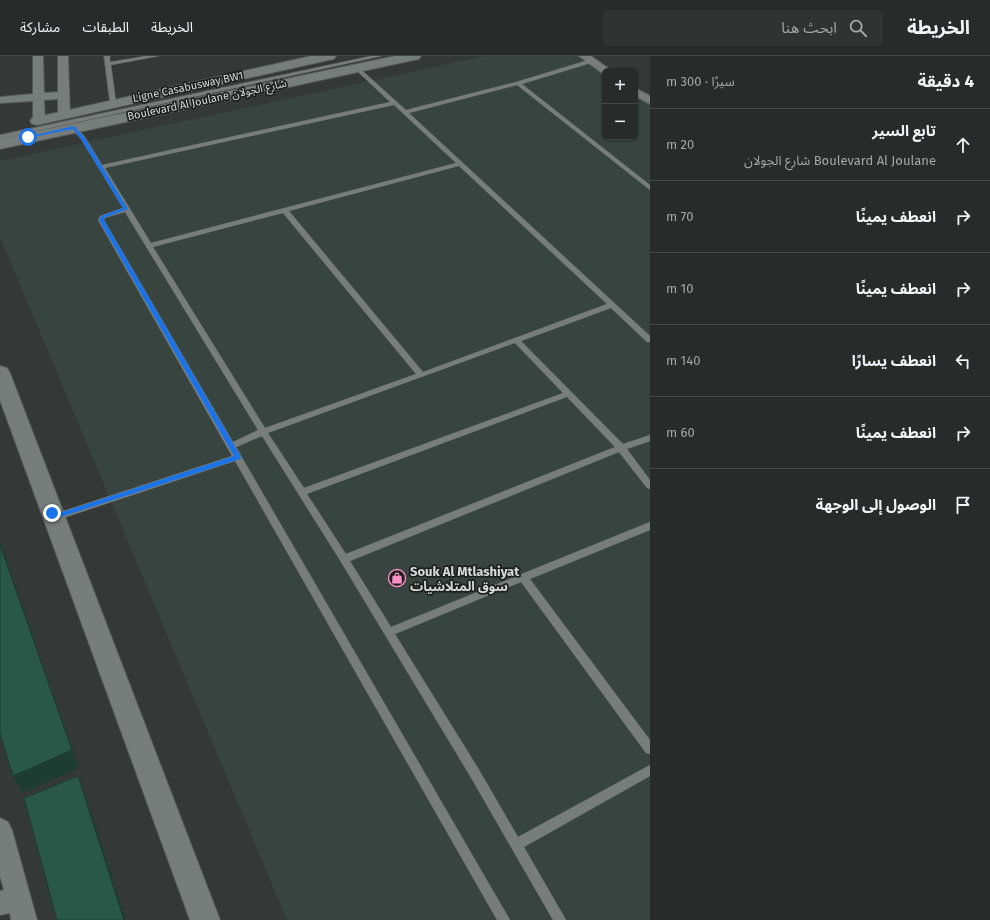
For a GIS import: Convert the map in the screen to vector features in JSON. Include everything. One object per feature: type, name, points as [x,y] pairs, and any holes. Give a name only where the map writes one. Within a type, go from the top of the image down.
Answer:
[{"type":"main road","name":"Boulevard Al Joulane شارع الجولان","points":[[0,129],[324,56]]},
{"type":"main road","name":"Boulevard Al Joulane شارع الجولان","points":[[0,144],[360,62],[414,56]]},
{"type":"main road","points":[[0,373],[205,920]]},
{"type":"street","points":[[38,56],[39,120]]},
{"type":"street","points":[[63,56],[64,114]]},
{"type":"street","points":[[588,59],[602,68]]},
{"type":"street","points":[[638,93],[650,101]]},
{"type":"street","points":[[0,100],[63,95]]},
{"type":"street","points":[[0,830],[14,907]]},
{"type":"lane","points":[[107,56],[113,103]]},
{"type":"lane","points":[[108,64],[156,56]]},
{"type":"lane","name":"Ligne Casabusway BW1","points":[[0,137],[379,56]]},
{"type":"lane","points":[[404,112],[518,82],[588,59]]},
{"type":"lane","points":[[360,62],[404,112],[650,340]]},
{"type":"lane","name":"Ligne Casabusway BW1","points":[[0,134],[360,62]]},
{"type":"lane","points":[[518,82],[527,91],[650,188]]},
{"type":"lane","points":[[100,167],[395,103]]},
{"type":"lane","points":[[74,128],[83,138],[264,430],[301,493],[344,558],[560,920]]},
{"type":"lane","points":[[149,246],[460,164]]},
{"type":"lane","points":[[126,209],[102,217],[101,220],[504,920]]},
{"type":"lane","points":[[284,210],[421,375]]},
{"type":"lane","points":[[231,446],[264,430],[421,375],[567,320],[613,305]]},
{"type":"lane","points":[[516,340],[621,448],[650,486]]},
{"type":"lane","points":[[301,493],[568,394]]},
{"type":"lane","points":[[344,558],[621,448],[650,438]]},
{"type":"lane","points":[[54,517],[238,457]]},
{"type":"lane","points":[[389,632],[650,526]]},
{"type":"lane","points":[[523,577],[650,749]]},
{"type":"lane","points":[[516,845],[650,770]]},
{"type":"shaded area","name":"Souk Al Mtlashiyat سوق المتلاشيات","points":[[485,56],[582,56],[602,70],[602,140],[638,140],[638,95],[650,104],[650,920],[287,920],[0,237],[0,161]]},
{"type":"building","points":[[0,545],[72,750],[13,776],[0,733]]},
{"type":"building","points":[[78,776],[124,920],[57,920],[24,798]]},
{"type":"place","name":"Souk Al Mtlashiyat سوق المتلاشيات","points":[[397,578]]},
{"type":"route","points":[[28,137],[74,128],[83,138],[126,209],[102,217],[101,220],[238,457],[54,517],[52,513]]}]
